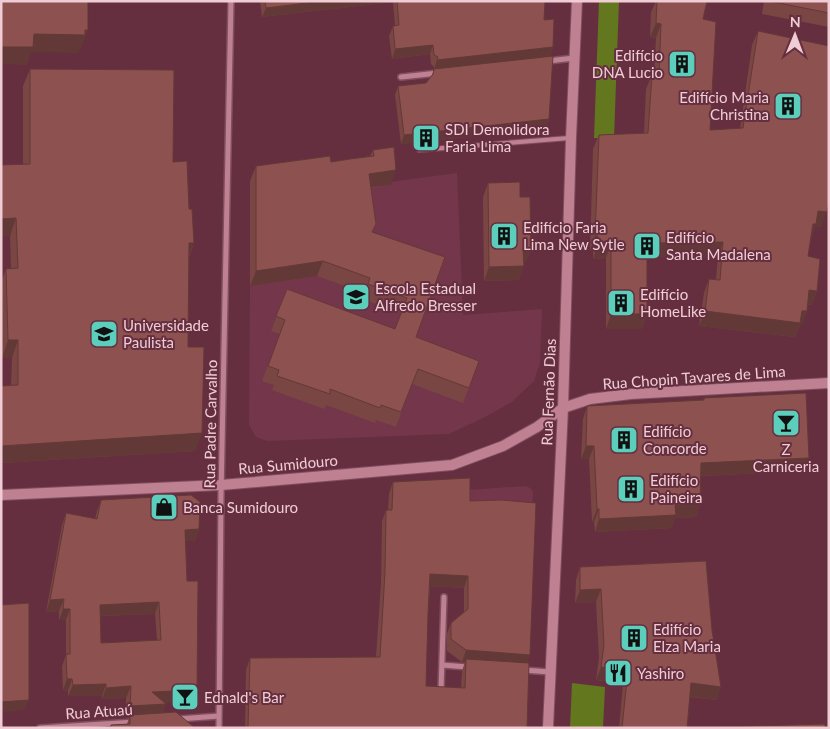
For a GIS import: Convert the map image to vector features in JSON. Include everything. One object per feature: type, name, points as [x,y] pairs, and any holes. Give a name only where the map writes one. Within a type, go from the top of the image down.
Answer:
[{"type":"main road","name":"Rua Fernão Dias","points":[[548,728],[564,408],[571,138],[577,1]]},
{"type":"main road","name":"Rua Chopin Tavares de Lima","points":[[564,408],[590,399],[630,394],[829,383]]},
{"type":"main road","name":"Rua Sumidouro","points":[[1,495],[221,484],[452,465],[503,446],[537,427],[564,408]]},
{"type":"street","name":"Rua Padre Carvalho","points":[[219,728],[221,484],[231,1]]},
{"type":"street","points":[[540,62],[575,58]]},
{"type":"street","points":[[401,77],[441,73]]},
{"type":"street","points":[[441,690],[444,597]]},
{"type":"street","points":[[442,665],[479,668]]},
{"type":"street","points":[[516,670],[550,672]]},
{"type":"street","points":[[173,719],[219,716]]},
{"type":"street","name":"Rua Atuaú","points":[[40,728],[144,721]]},
{"type":"lane","points":[[419,150],[571,138]]},
{"type":"shaded area","name":"Escola Estadual Alfredo Bresser","points":[[457,173],[463,315],[542,309],[540,363],[534,381],[512,402],[449,434],[267,441],[256,437],[249,425],[250,286],[299,278],[298,197],[390,185],[390,182]]},
{"type":"shaded area","points":[[526,486],[533,491],[531,530],[465,526],[466,490]]},
{"type":"green space","points":[[599,1],[619,1],[614,138],[594,138]]},
{"type":"green space","points":[[572,683],[605,687],[603,728],[570,728]]},
{"type":"building","points":[[1,1],[88,1],[88,30],[85,30],[85,35],[34,34],[33,47],[1,47]]},
{"type":"building","points":[[265,1],[323,1],[266,8]]},
{"type":"building","points":[[397,1],[545,1],[544,20],[554,19],[553,47],[437,60],[438,57],[434,55],[433,45],[395,49],[393,26],[399,25]]},
{"type":"building","points":[[657,1],[707,1],[703,19],[716,22],[710,130],[743,128],[758,31],[829,46],[829,201],[827,212],[818,211],[816,224],[813,224],[808,256],[820,259],[817,291],[809,290],[807,311],[802,311],[800,323],[705,311],[709,279],[720,280],[723,242],[647,243],[647,314],[611,314],[611,244],[598,244],[598,236],[595,236],[599,135],[648,133],[652,75],[659,75],[661,24],[656,23]]},
{"type":"building","points":[[769,1],[829,1],[829,13]]},
{"type":"building","points":[[553,56],[549,119],[404,135],[398,86],[426,83],[433,74],[434,69]]},
{"type":"building","points":[[30,69],[174,70],[173,162],[187,161],[189,209],[192,209],[194,243],[189,243],[188,347],[204,347],[202,433],[1,446],[1,386],[18,385],[18,340],[8,340],[6,269],[18,268],[16,218],[1,219],[1,165],[30,164]]},
{"type":"building","points":[[394,147],[396,170],[369,174],[376,224],[372,232],[445,257],[416,337],[479,361],[469,388],[418,369],[401,412],[381,405],[380,408],[330,389],[330,394],[277,376],[279,370],[268,366],[285,320],[276,316],[287,289],[395,329],[407,298],[368,284],[370,278],[323,261],[256,271],[256,166],[330,156],[331,162],[374,156],[373,150]]},
{"type":"building","name":"Edifício Faria Lima New Sytle","points":[[520,182],[520,197],[530,197],[531,248],[523,248],[524,266],[489,267],[488,183]]},
{"type":"building","points":[[806,393],[809,458],[701,463],[700,504],[675,505],[676,515],[599,519],[594,446],[586,446],[587,406]]},
{"type":"building","points":[[470,478],[470,501],[502,500],[536,503],[530,655],[466,650],[451,639],[451,623],[468,609],[468,576],[430,574],[426,686],[465,688],[466,659],[529,663],[527,728],[248,728],[250,658],[380,657],[385,572],[386,510],[392,510],[393,482]]},
{"type":"building","points":[[191,495],[200,502],[199,529],[185,530],[187,581],[198,581],[197,690],[152,692],[166,704],[130,706],[131,686],[106,688],[106,684],[73,685],[72,679],[67,679],[66,654],[70,654],[70,609],[63,609],[64,599],[50,600],[66,513],[97,519],[101,500]],"holes":[[[159,602],[161,640],[101,643],[100,605]]]},
{"type":"building","points":[[706,561],[712,630],[721,687],[691,683],[687,728],[622,728],[628,670],[601,667],[604,645],[601,589],[580,590],[580,567]]},
{"type":"building","points":[[29,603],[29,700],[1,702],[1,605]]},
{"type":"building","points":[[176,712],[195,728],[97,728],[130,724],[130,715]]},
{"type":"building","points":[[825,724],[825,728],[720,728],[721,727]]},
{"type":"place","name":"Edifício DNA Lucio","points":[[682,64]]},
{"type":"place","name":"Edifício Maria Christina","points":[[788,106]]},
{"type":"place","name":"SDI Demolidora Faria Lima","points":[[426,138]]},
{"type":"place","name":"Edifício Faria Lima New Sytle","points":[[504,236]]},
{"type":"place","name":"Edifício Santa Madalena","points":[[647,246]]},
{"type":"place","name":"Escola Estadual Alfredo Bresser","points":[[356,297]]},
{"type":"place","name":"Edifício HomeLike","points":[[621,303]]},
{"type":"place","name":"Universidade Paulista","points":[[104,334]]},
{"type":"place","name":"Z Carniceria","points":[[786,423]]},
{"type":"place","name":"Edifício Concorde","points":[[624,440]]},
{"type":"place","name":"Edifício Paineira","points":[[631,489]]},
{"type":"place","name":"Banca Sumidouro","points":[[164,507]]},
{"type":"place","name":"Edifício Elza Maria","points":[[634,638]]},
{"type":"place","name":"Yashiro","points":[[618,673]]},
{"type":"place","name":"Ednald's Bar","points":[[185,697]]}]
